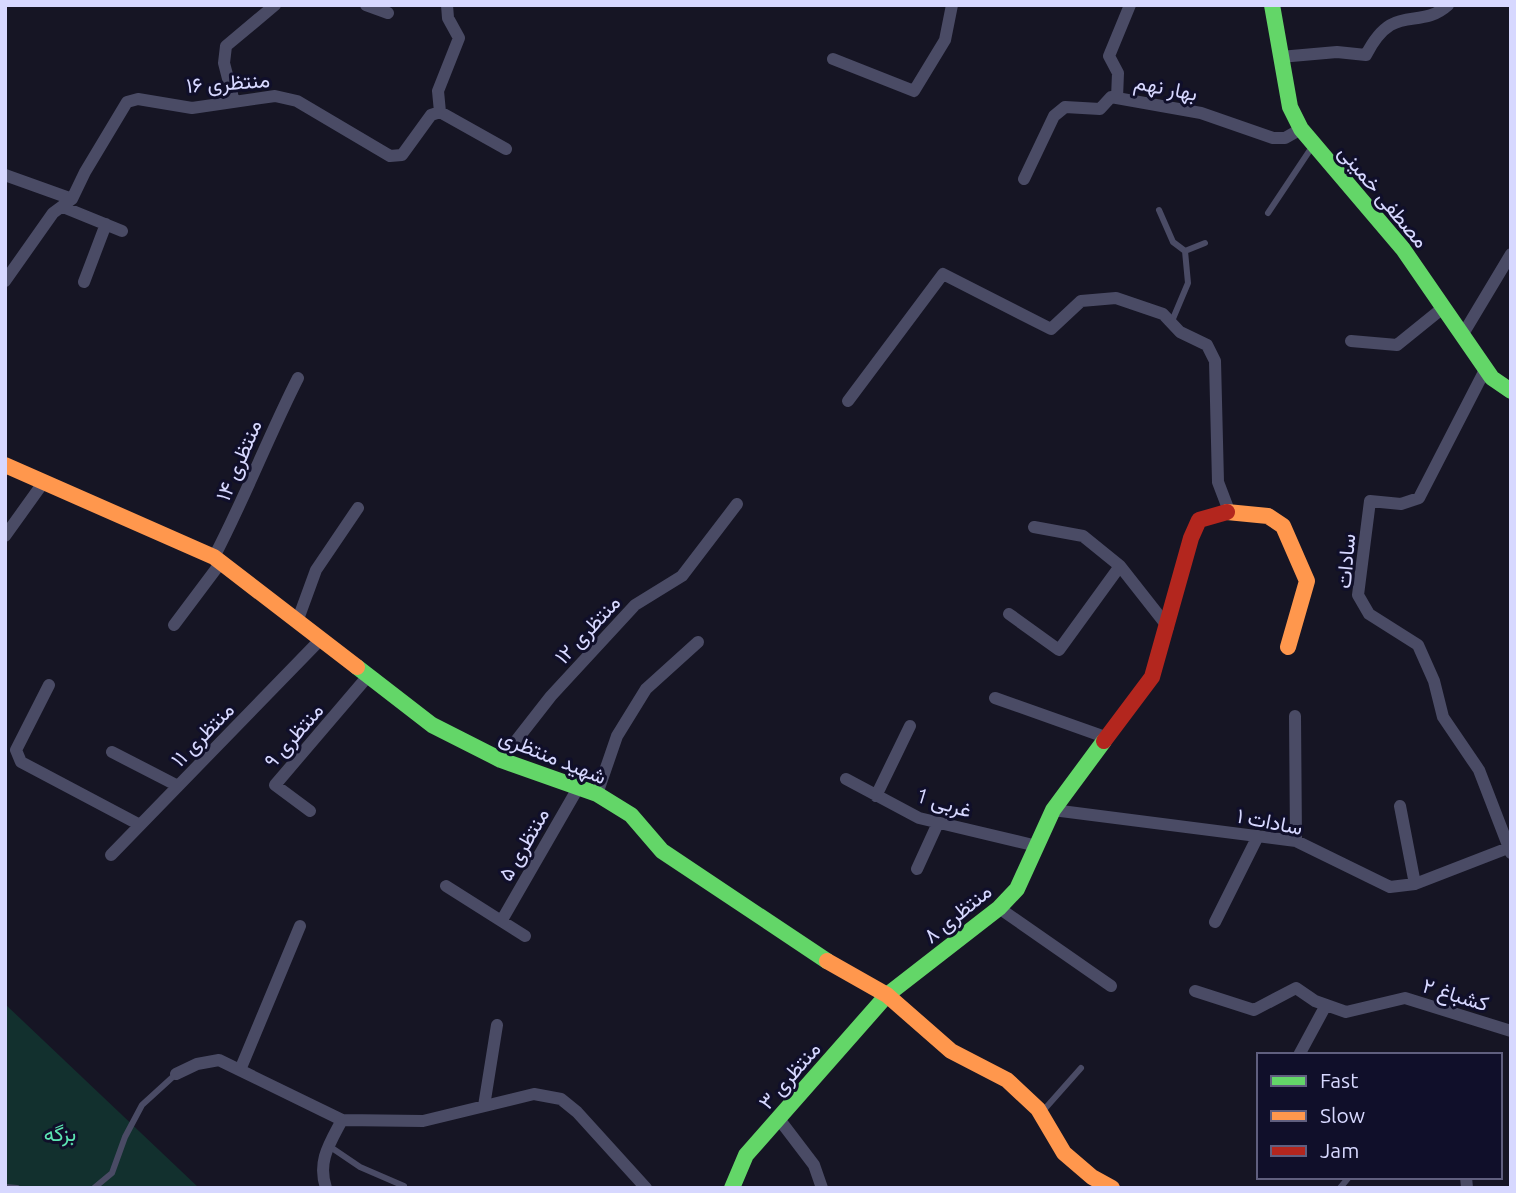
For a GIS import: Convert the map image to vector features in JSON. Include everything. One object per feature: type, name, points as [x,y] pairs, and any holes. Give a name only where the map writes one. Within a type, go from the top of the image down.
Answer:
[{"type":"street","points":[[234,102],[223,63],[226,46],[275,5]]},
{"type":"street","points":[[366,5],[388,13]]},
{"type":"street","points":[[447,5],[448,18],[459,38],[438,90],[440,111],[506,149]]},
{"type":"street","points":[[833,59],[914,90],[945,40],[953,5]]},
{"type":"street","points":[[1117,98],[1118,73],[1109,56],[1130,5]]},
{"type":"street","name":"مصطفی خمینی","points":[[1272,5],[1290,107],[1301,129],[1403,249],[1492,378],[1511,391]]},
{"type":"street","points":[[1280,57],[1337,52],[1367,55],[1377,33],[1402,17],[1438,14],[1448,5]]},
{"type":"street","name":"منتظری ۱۶","points":[[5,281],[53,213],[67,203],[128,102],[138,99],[192,108],[275,96],[297,101],[390,156],[402,155],[431,115],[440,111]]},
{"type":"street","name":"بهار نهم","points":[[1024,179],[1054,116],[1065,107],[1100,109],[1111,97],[1201,113],[1273,138],[1285,138],[1301,129]]},
{"type":"street","points":[[5,175],[67,203],[106,225],[122,230]]},
{"type":"street","points":[[85,282],[106,225]]},
{"type":"street","points":[[1463,334],[1511,254]]},
{"type":"street","points":[[848,401],[943,274],[1051,329],[1081,301],[1116,298],[1163,314],[1180,332],[1207,345],[1215,361],[1218,482],[1229,511],[1268,516],[1283,526],[1307,581],[1288,647]]},
{"type":"street","points":[[1351,341],[1397,345],[1444,307]]},
{"type":"street","name":"سادات","points":[[1486,368],[1419,498],[1401,504],[1370,501],[1358,595],[1369,614],[1418,645],[1434,681],[1443,717],[1479,770],[1509,850]]},
{"type":"street","name":"منتظری ۱۴","points":[[174,625],[218,559],[249,489],[267,439],[298,378]]},
{"type":"street","name":"شهید منتظری","points":[[5,465],[218,559],[432,725],[502,760],[597,794],[631,815],[662,851],[673,859],[803,948],[887,995],[951,1051],[1006,1080],[1041,1114],[1064,1153],[1092,1177],[1112,1188]]},
{"type":"street","points":[[5,536],[43,483]]},
{"type":"street","name":"منتظری ۱۲","points":[[502,760],[551,696],[635,605],[682,576],[737,505]]},
{"type":"street","points":[[297,622],[316,570],[358,508]]},
{"type":"street","name":"منتظری ۸","points":[[887,995],[999,908],[1017,889],[1053,810],[1152,677],[1191,538],[1199,520],[1229,511]]},
{"type":"street","points":[[1034,527],[1083,536],[1120,566],[1168,627]]},
{"type":"street","points":[[1009,614],[1059,650],[1120,566]]},
{"type":"street","name":"منتظری ۱۱","points":[[111,855],[320,640]]},
{"type":"street","points":[[597,794],[617,736],[646,689],[698,642]]},
{"type":"street","name":"منتظری ۹","points":[[310,811],[275,785],[368,677]]},
{"type":"street","points":[[49,685],[16,750],[21,762],[140,825]]},
{"type":"street","points":[[995,698],[1105,737]]},
{"type":"street","points":[[1295,716],[1296,841]]},
{"type":"street","points":[[876,796],[909,726]]},
{"type":"street","points":[[112,752],[178,786]]},
{"type":"street","name":"غربی 1","points":[[846,779],[919,818],[1037,846]]},
{"type":"street","name":"منتظری ۵","points":[[502,920],[578,788]]},
{"type":"street","points":[[1399,806],[1415,884]]},
{"type":"street","name":"سادات ۱","points":[[1053,810],[1296,841],[1390,887],[1415,884],[1509,850]]},
{"type":"street","points":[[917,869],[938,823]]},
{"type":"street","points":[[1215,922],[1258,836]]},
{"type":"street","points":[[446,886],[525,936]]},
{"type":"street","points":[[999,908],[1111,986]]},
{"type":"street","points":[[240,1070],[300,926]]},
{"type":"street","name":"کشباغ ۲","points":[[1195,991],[1254,1010],[1296,988],[1326,1005],[1346,1012],[1405,998],[1511,1031]]},
{"type":"street","name":"منتظری ۳","points":[[732,1188],[746,1155],[887,995]]},
{"type":"street","points":[[1300,1053],[1326,1005]]},
{"type":"street","points":[[484,1106],[497,1025]]},
{"type":"street","points":[[176,1074],[197,1064],[219,1060],[342,1120],[423,1121],[534,1094],[561,1100],[577,1112],[646,1188]]},
{"type":"street","points":[[779,1119],[814,1165],[822,1188]]},
{"type":"street","points":[[326,1188],[322,1177],[323,1157],[342,1120]]},
{"type":"lane","points":[[1268,213],[1313,145]]},
{"type":"lane","points":[[1159,210],[1173,242],[1185,251],[1188,283],[1171,323]]},
{"type":"lane","points":[[1185,251],[1205,243]]},
{"type":"lane","points":[[1041,1114],[1081,1068]]},
{"type":"lane","points":[[93,1188],[113,1172],[125,1138],[142,1105],[176,1074]]},
{"type":"lane","points":[[329,1146],[360,1167],[404,1186]]},
{"type":"lane","points":[[5,1186],[17,1188]]},
{"type":"green space","name":"بزگه","points":[[5,1004],[199,1188],[5,1188]]},
{"type":"traffic: fast","points":[[1272,5],[1290,107],[1301,129],[1403,249],[1492,378],[1511,391]]},
{"type":"traffic: fast","points":[[357,667],[432,725],[501,760],[597,794],[631,815],[662,851],[827,961]]},
{"type":"traffic: fast","points":[[732,1188],[746,1155],[887,995],[999,908],[1017,889],[1053,810],[1104,741]]},
{"type":"traffic: slow","points":[[5,465],[214,557],[357,667]]},
{"type":"traffic: slow","points":[[1227,512],[1268,516],[1283,526],[1307,581],[1288,647]]},
{"type":"traffic: slow","points":[[827,961],[887,995],[951,1051],[1007,1080],[1038,1109],[1064,1153],[1092,1177],[1112,1188]]},
{"type":"traffic: jam","points":[[1104,741],[1152,677],[1191,538],[1199,520],[1227,512]]}]
